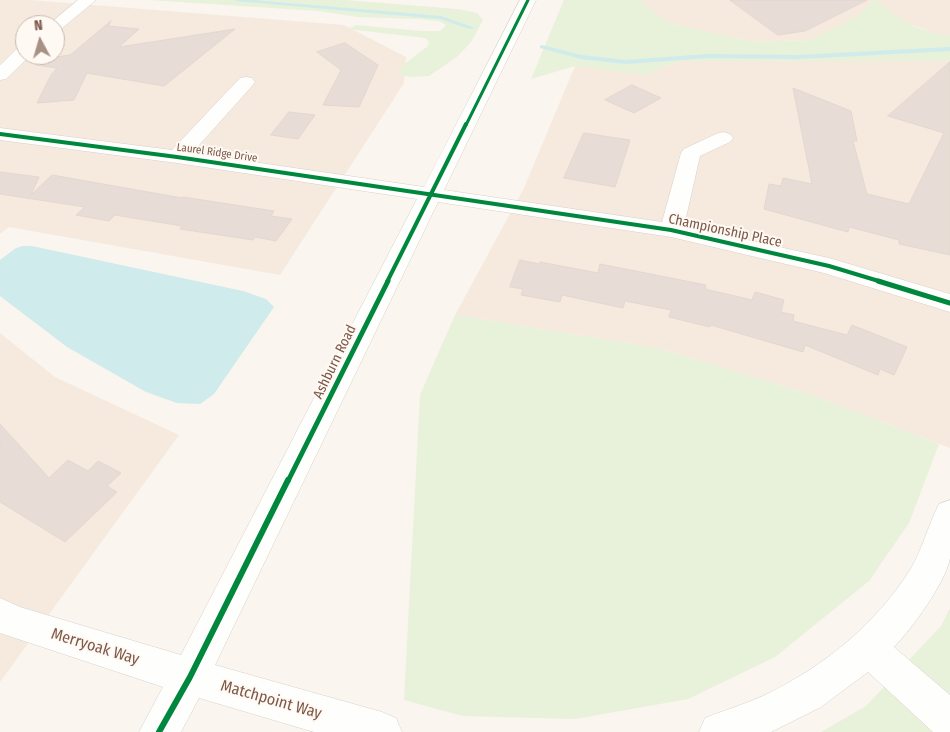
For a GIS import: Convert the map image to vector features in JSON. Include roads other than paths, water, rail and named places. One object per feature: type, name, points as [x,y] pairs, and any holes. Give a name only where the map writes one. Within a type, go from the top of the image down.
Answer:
[{"type":"street","points":[[65,18],[88,0]]},
{"type":"street","name":"Ashburn Road","points":[[159,732],[190,677],[528,0]]},
{"type":"street","points":[[0,75],[15,61]]},
{"type":"street","points":[[177,157],[246,82]]},
{"type":"street","name":"Laurel Ridge Drive","points":[[0,134],[177,157],[431,194]]},
{"type":"street","points":[[671,230],[691,153],[722,138]]},
{"type":"street","name":"Championship Place","points":[[431,194],[671,230],[828,266],[950,303]]},
{"type":"street","points":[[719,732],[793,701],[832,677],[868,648],[896,618],[922,581],[942,538],[950,514]]},
{"type":"street","name":"Merryoak Way","points":[[0,615],[14,622],[190,677]]},
{"type":"street","points":[[868,648],[950,721]]},
{"type":"street","name":"Matchpoint Way","points":[[190,677],[382,732]]},
{"type":"water","points":[[32,246],[243,291],[266,299],[274,307],[214,394],[200,404],[177,403],[146,392],[67,347],[0,296],[0,260],[16,248]]},
{"type":"waterway","points":[[236,0],[441,18],[472,28]]},
{"type":"waterway","points":[[542,47],[581,57],[626,62],[708,56],[799,57],[950,49]]}]
